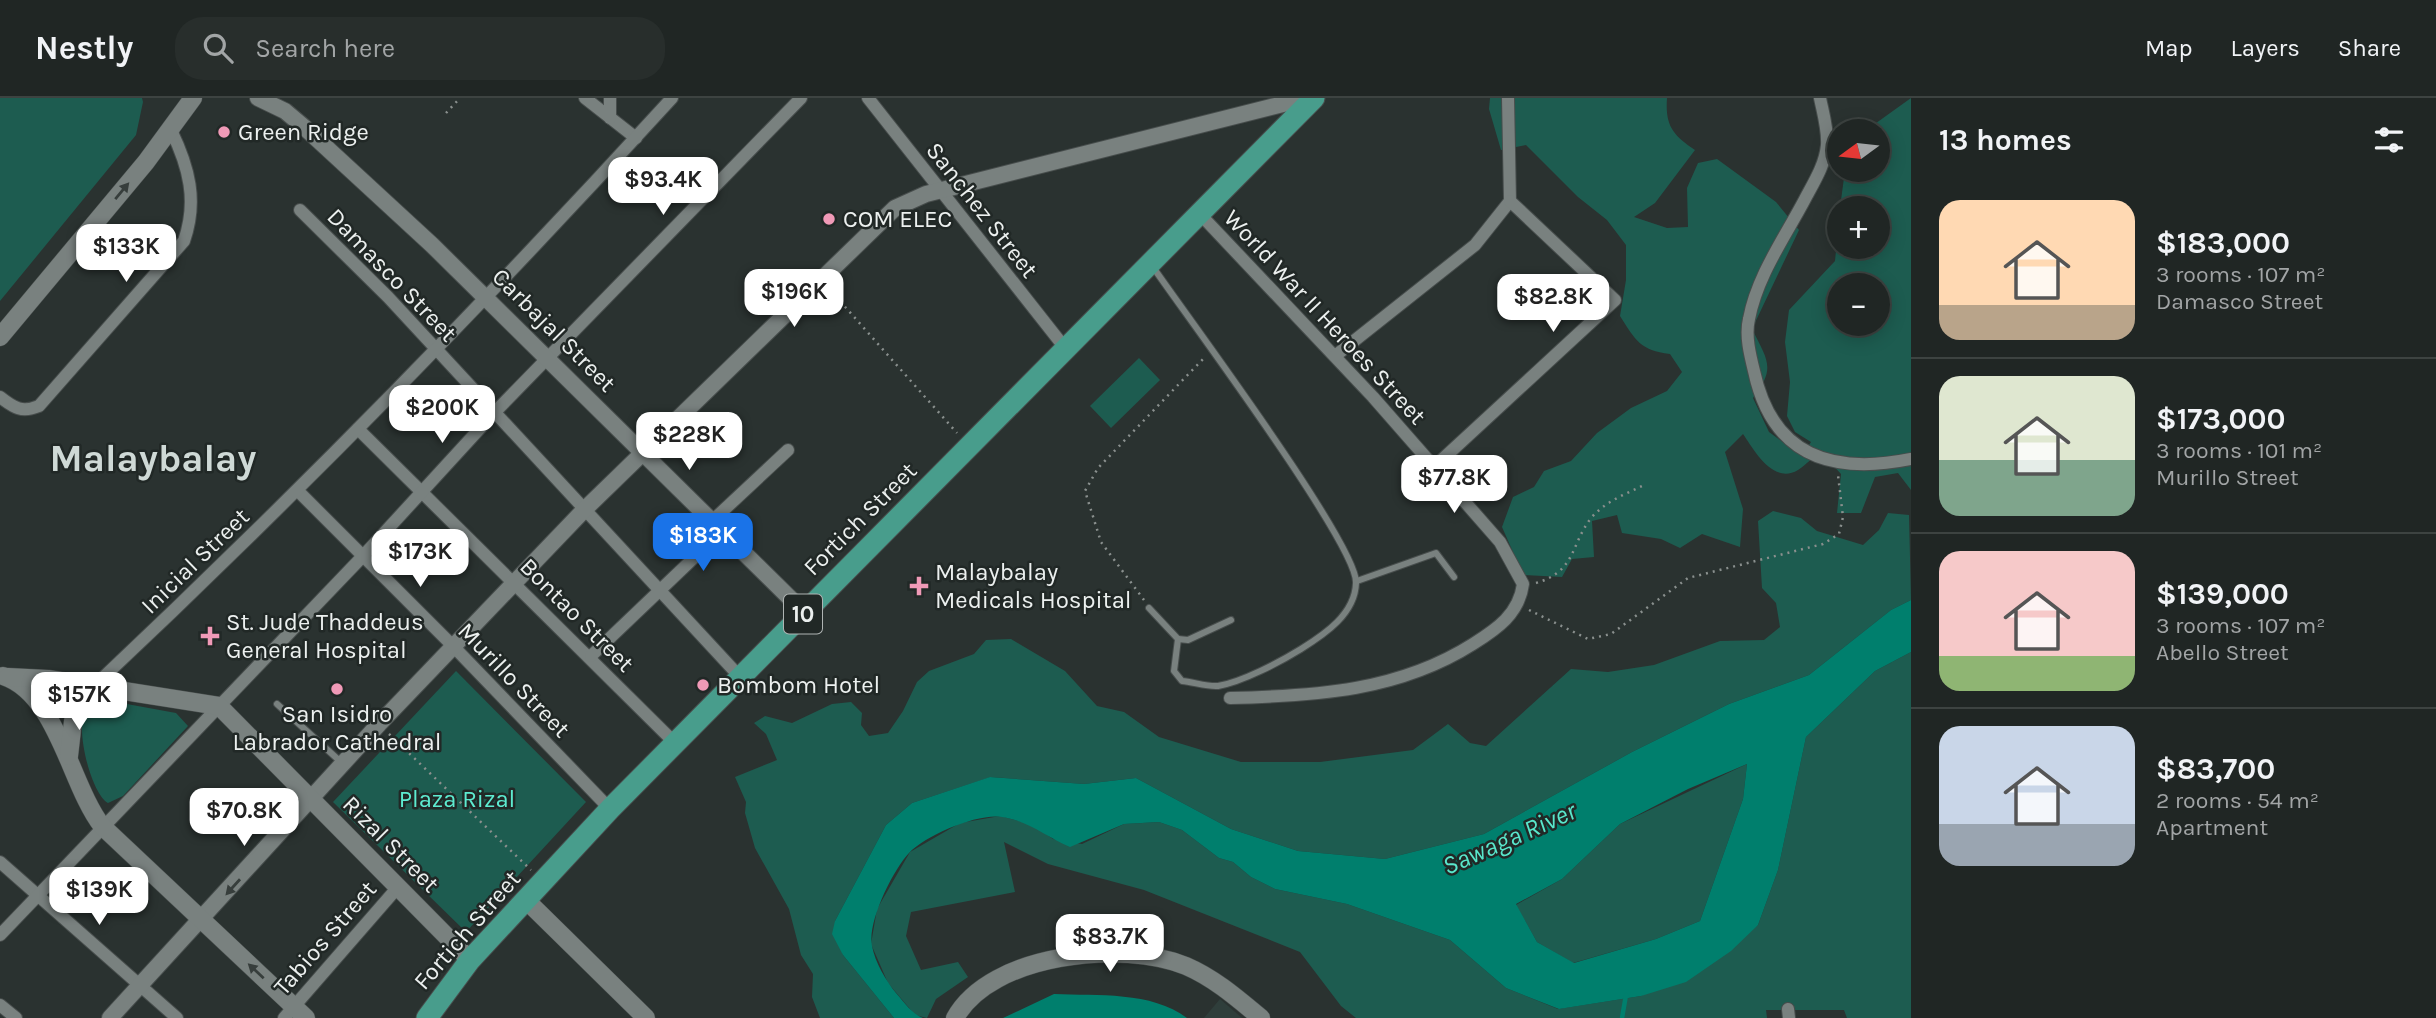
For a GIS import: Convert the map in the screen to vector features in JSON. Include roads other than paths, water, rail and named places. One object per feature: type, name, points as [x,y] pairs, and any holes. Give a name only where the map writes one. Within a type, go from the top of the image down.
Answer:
[{"type":"highway","name":"Fortich Street","points":[[427,1018],[470,960],[610,809],[1314,98]]},
{"type":"main road","points":[[0,337],[195,99]]},
{"type":"main road","points":[[4,676],[48,680],[219,706]]},
{"type":"main road","points":[[4,676],[50,719],[82,797],[102,826],[203,920],[295,1014]]},
{"type":"main road","points":[[69,760],[73,721],[92,688]]},
{"type":"main road","name":"Rizal Street","points":[[219,706],[470,960]]},
{"type":"main road","points":[[526,900],[646,1018]]},
{"type":"main road","points":[[956,1017],[977,991],[1009,971],[1057,960],[1112,955],[1140,956],[1185,966],[1230,992],[1261,1018]]},
{"type":"street","name":"Carbajal Street","points":[[258,98],[285,111],[304,127],[488,299],[804,612]]},
{"type":"street","points":[[585,98],[636,138]]},
{"type":"street","points":[[610,98],[610,118]]},
{"type":"street","name":"Inicial Street","points":[[92,688],[298,491],[488,299],[673,98]]},
{"type":"street","points":[[0,935],[36,894],[363,556],[495,412],[801,98]]},
{"type":"street","name":"Sanchez Street","points":[[868,98],[1065,348]]},
{"type":"street","points":[[110,1018],[139,984],[203,920],[379,724],[585,509],[895,208],[939,191],[1307,98]]},
{"type":"street","points":[[1335,356],[1475,245],[1510,201],[1508,98]]},
{"type":"street","points":[[1820,98],[1827,145],[1821,169],[1758,288],[1748,321],[1750,353],[1758,388],[1769,415],[1784,435],[1821,460],[1843,465],[1911,459]]},
{"type":"street","points":[[0,397],[15,408],[27,411],[39,406],[184,241],[191,222],[192,198],[187,169],[171,130]]},
{"type":"street","points":[[1434,467],[1615,300],[1510,201]]},
{"type":"street","name":"Damasco Street","points":[[299,210],[388,297],[740,677]]},
{"type":"street","name":"World War II Heroes Street","points":[[1199,213],[1335,356],[1500,542],[1522,584],[1517,604],[1497,629],[1455,656],[1396,681],[1352,690],[1293,696],[1230,698]]},
{"type":"street","name":"Bontao Street","points":[[358,429],[591,656],[675,743]]},
{"type":"street","points":[[591,656],[661,591],[788,450]]},
{"type":"street","name":"Murillo Street","points":[[298,491],[610,809]]},
{"type":"street","points":[[0,862],[177,1018]]},
{"type":"street","name":"Tabios Street","points":[[295,1014],[398,887]]},
{"type":"street","points":[[0,1005],[16,1018]]},
{"type":"lane","points":[[1150,262],[1327,518],[1354,567],[1357,581],[1354,600],[1341,618],[1318,639],[1282,660],[1218,686],[1182,681],[1174,671],[1178,639]]},
{"type":"lane","points":[[1357,581],[1436,553],[1454,577]]},
{"type":"lane","points":[[1149,608],[1178,639],[1188,640],[1231,620]]},
{"type":"lane","points":[[277,704],[344,764]]},
{"type":"water","name":"Sawaga River","points":[[1911,600],[1911,652],[1875,671],[1806,737],[1778,870],[1758,925],[1731,951],[1686,982],[1641,996],[1559,1009],[1506,988],[1450,940],[1347,904],[1275,889],[1251,877],[1233,862],[1219,858],[1182,830],[1159,822],[1124,824],[1070,847],[1012,819],[980,818],[953,827],[917,846],[903,861],[889,884],[877,911],[871,936],[873,952],[885,977],[908,1007],[923,1018],[894,1018],[843,955],[832,934],[835,921],[886,825],[912,803],[990,777],[1084,784],[1136,778],[1231,829],[1298,851],[1385,859],[1484,834],[1632,752],[1729,704],[1809,675],[1891,610]],"holes":[[[1747,764],[1743,799],[1700,921],[1656,939],[1574,963],[1537,942],[1516,904],[1562,879],[1620,824],[1688,789]]]},
{"type":"water","points":[[1054,994],[1141,999],[1173,1009],[1187,1018],[1003,1018]]},
{"type":"waterway","points":[[1622,1018],[1626,995]]},
{"type":"place","name":"Green Ridge","points":[[224,132]]},
{"type":"place","name":"COM ELEC","points":[[829,219]]},
{"type":"place","name":"Malaybalay Medicals Hospital","points":[[919,586]]},
{"type":"place","name":"St. Jude Thaddeus General Hospital","points":[[210,636]]},
{"type":"place","name":"Bombom Hotel","points":[[703,685]]},
{"type":"place","name":"San Isidro Labrador Cathedral","points":[[337,689]]},
{"type":"district","name":"Malaybalay","points":[[153,458]]},
{"type":"park label","name":"Plaza Rizal","points":[[457,799]]}]
